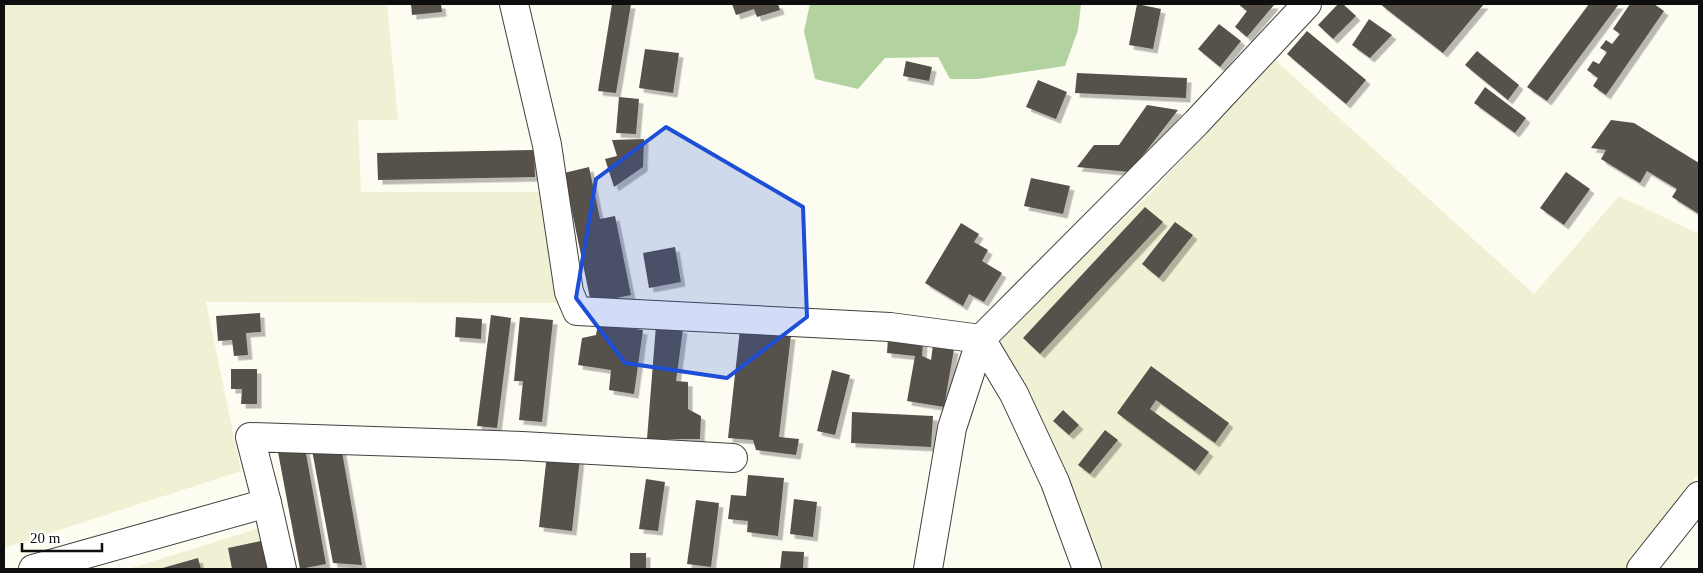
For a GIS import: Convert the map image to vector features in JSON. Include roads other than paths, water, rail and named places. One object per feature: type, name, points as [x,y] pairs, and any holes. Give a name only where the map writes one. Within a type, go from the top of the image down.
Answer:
[{"type":"street","points":[[514,4],[547,145],[569,292],[577,311],[890,327],[981,339]]},
{"type":"street","points":[[928,569],[952,428],[981,339],[1196,123],[1307,4]]},
{"type":"street","points":[[981,339],[1014,394],[1055,482],[1087,569]]},
{"type":"street","points":[[282,569],[250,437],[522,446],[733,458]]},
{"type":"street","points":[[1641,569],[1699,496]]},
{"type":"street","points":[[33,569],[267,503]]}]
